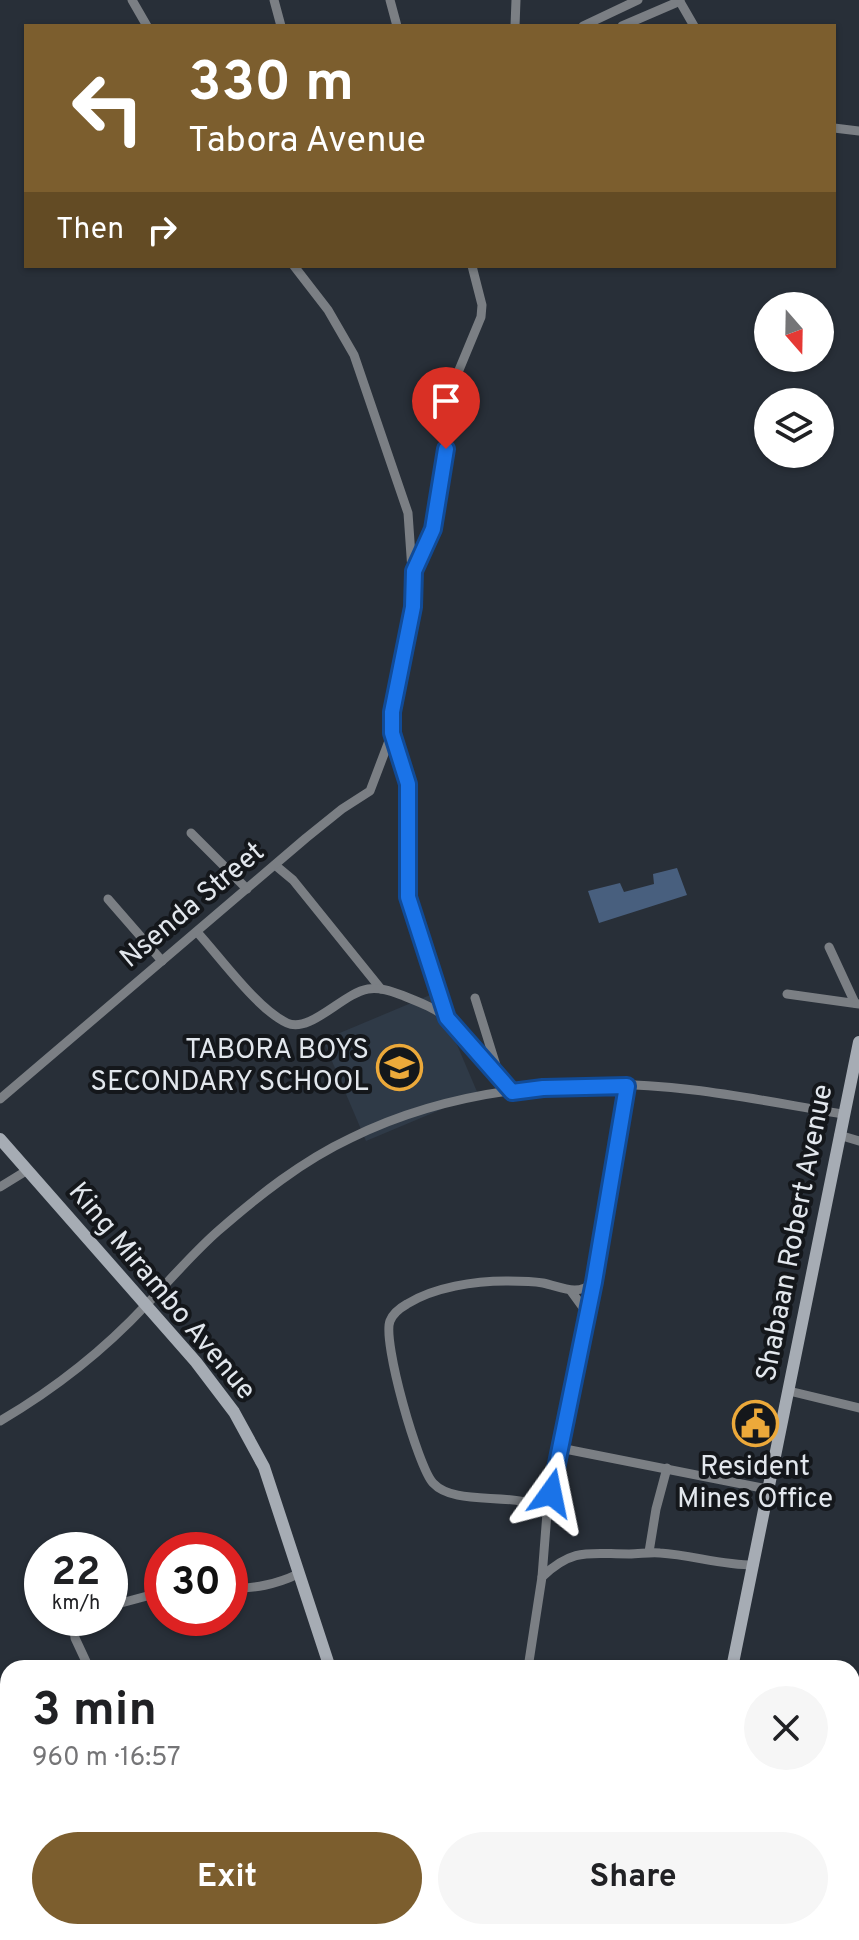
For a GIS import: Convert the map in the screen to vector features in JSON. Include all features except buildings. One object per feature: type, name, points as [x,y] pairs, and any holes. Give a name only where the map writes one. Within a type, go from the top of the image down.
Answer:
[{"type":"street","points":[[132,0],[146,24]]},
{"type":"street","points":[[274,0],[280,24]]},
{"type":"street","points":[[390,0],[396,24]]},
{"type":"street","points":[[515,24],[516,0]]},
{"type":"street","points":[[587,24],[638,0]]},
{"type":"street","points":[[627,24],[679,1],[693,24]]},
{"type":"street","points":[[836,128],[859,131]]},
{"type":"street","points":[[296,268],[328,310],[354,355],[406,504],[414,571],[413,607],[394,692],[392,733],[408,784],[408,897],[447,1018]]},
{"type":"street","points":[[414,571],[433,529],[450,403],[462,362],[481,317],[482,305],[473,268]]},
{"type":"street","name":"Nsenda Street","points":[[0,1099],[342,809],[370,791],[392,733]]},
{"type":"street","points":[[191,833],[247,889]]},
{"type":"street","points":[[275,865],[293,880],[381,989]]},
{"type":"street","points":[[108,899],[162,961]]},
{"type":"street","points":[[197,932],[263,1006],[287,1023],[296,1026],[306,1024],[357,993],[381,989],[419,1002],[447,1018],[512,1092]]},
{"type":"street","points":[[829,947],[857,1004]]},
{"type":"street","points":[[787,994],[857,1004]]},
{"type":"street","points":[[475,998],[500,1078]]},
{"type":"street","name":"Shabaan Robert Avenue","points":[[734,1660],[859,1042]]},
{"type":"street","points":[[529,1660],[542,1577],[547,1513],[594,1282],[627,1086]]},
{"type":"street","points":[[0,1421],[69,1375],[146,1306],[182,1265],[220,1230],[276,1185],[327,1150],[398,1117],[422,1109],[512,1092],[627,1086],[695,1090],[843,1114]]},
{"type":"street","points":[[839,1135],[859,1141]]},
{"type":"street","name":"King Mirambo Avenue","points":[[0,1139],[196,1362],[247,1434],[274,1497],[327,1660]]},
{"type":"street","points":[[0,1187],[26,1171]]},
{"type":"street","points":[[551,1493],[530,1502],[499,1500],[452,1493],[432,1483],[419,1455],[399,1391],[389,1348],[390,1321],[409,1302],[465,1285],[525,1281],[571,1291],[588,1287],[594,1282]]},
{"type":"street","points":[[571,1291],[587,1313]]},
{"type":"street","points":[[789,1391],[859,1408]]},
{"type":"street","points":[[560,1448],[767,1489]]},
{"type":"street","points":[[649,1552],[667,1468]]},
{"type":"street","points":[[530,1502],[547,1513]]},
{"type":"street","points":[[542,1577],[564,1559],[587,1552],[649,1552],[718,1564],[754,1565]]},
{"type":"street","points":[[248,1588],[279,1583],[298,1574]]},
{"type":"street","points":[[75,1636],[85,1660]]},
{"type":"shaded area","points":[[677,868],[687,895],[599,923],[588,891],[620,883],[624,892],[654,884],[653,874]]},
{"type":"shaded area","name":"TABORA BOYS SECONDARY SCHOOL","points":[[435,993],[478,1094],[366,1141],[323,1040]]},
{"type":"place","name":"TABORA BOYS SECONDARY SCHOOL","points":[[400,1067]]},
{"type":"place","name":"Resident Mines Office","points":[[755,1423]]},
{"type":"route","points":[[446,449],[433,529],[414,571],[413,607],[392,712],[392,733],[408,784],[408,897],[447,1018],[512,1092],[627,1086],[594,1282],[551,1493]]}]
